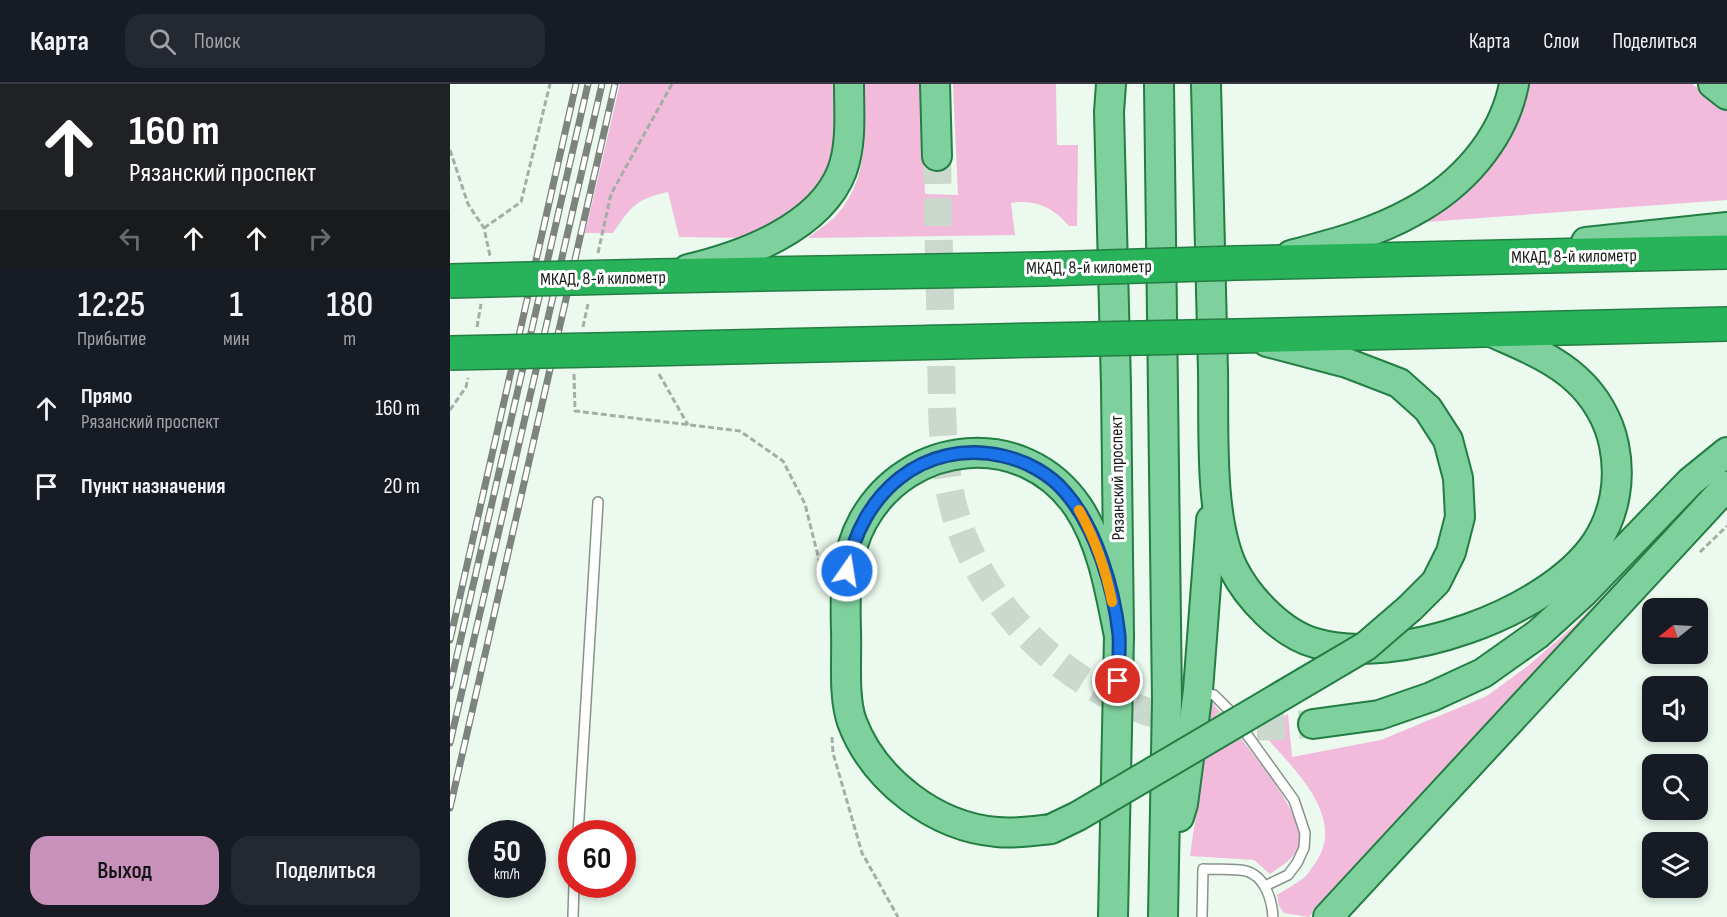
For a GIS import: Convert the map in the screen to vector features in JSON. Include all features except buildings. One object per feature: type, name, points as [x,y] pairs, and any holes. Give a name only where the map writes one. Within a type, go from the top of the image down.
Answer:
[{"type":"highway","name":"МКАД, 8-й километр","points":[[450,281],[1727,252]]},
{"type":"highway","points":[[450,353],[1727,324]]},
{"type":"main road","points":[[659,276],[709,264],[753,248],[782,234],[813,211],[831,193],[843,169],[849,135],[849,84]]},
{"type":"main road","points":[[935,84],[937,156]]},
{"type":"main road","points":[[1159,84],[1167,700],[1166,859],[1163,917]]},
{"type":"main road","points":[[1206,84],[1215,472],[1223,542],[1234,569],[1252,598],[1270,616],[1312,643],[1364,650],[1415,644],[1471,627],[1528,601],[1567,574],[1597,542],[1614,501],[1617,479],[1612,435],[1603,415],[1577,379],[1559,366],[1487,330]]},
{"type":"main road","points":[[1237,263],[1292,255],[1365,233],[1412,212],[1453,184],[1485,150],[1507,112],[1514,84]]},
{"type":"main road","points":[[1713,84],[1727,95]]},
{"type":"main road","name":"Рязанский проспект","points":[[1110,98],[1119,636],[1113,917]]},
{"type":"main road","points":[[1409,259],[1727,227]]},
{"type":"main road","points":[[1119,636],[1108,578],[1088,526],[1077,507],[1064,490],[1048,476],[1010,457],[968,452],[926,462],[891,486],[863,520],[855,540],[845,583],[847,695],[852,721],[864,745],[895,786],[941,816],[968,827],[995,832],[1023,833],[1051,829],[1078,816],[1365,646],[1410,608],[1436,582],[1452,552],[1460,517],[1458,478],[1448,440],[1428,409],[1399,383],[1347,363],[1296,348],[1238,336]]},
{"type":"main road","points":[[1313,724],[1379,715],[1431,697],[1483,672],[1546,627],[1583,593],[1690,482],[1727,452]]},
{"type":"main road","points":[[1166,859],[1183,804],[1198,690],[1215,472]]},
{"type":"main road","points":[[1328,917],[1727,486]]},
{"type":"lane","points":[[579,820],[598,501]]},
{"type":"lane","points":[[1198,690],[1214,695],[1230,711],[1294,800],[1305,833],[1304,848],[1297,863],[1288,874],[1265,886]]},
{"type":"lane","points":[[1202,917],[1203,869],[1247,871],[1265,886],[1273,906],[1273,917]]},
{"type":"lane","points":[[573,917],[574,898]]},
{"type":"path","points":[[484,228],[520,202],[550,84]]},
{"type":"path","points":[[597,259],[611,194],[672,84]]},
{"type":"path","points":[[581,337],[588,303]]},
{"type":"path","points":[[645,349],[688,424]]},
{"type":"path","points":[[574,371],[575,411],[740,430],[783,461],[805,504],[823,573]]},
{"type":"path","points":[[832,730],[833,753],[862,854],[897,917]]},
{"type":"shaded area","points":[[620,84],[837,84],[836,165],[808,205],[744,238],[679,237],[668,192],[635,205],[613,233],[585,233]]},
{"type":"shaded area","points":[[864,84],[922,84],[925,194],[958,195],[953,84],[1056,84],[1057,145],[1078,145],[1077,226],[1069,226],[1057,214],[1043,206],[1020,202],[1011,203],[1015,235],[808,238],[834,218],[846,203],[860,172],[865,120]]},
{"type":"shaded area","points":[[1520,84],[1692,84],[1727,109],[1727,200],[1411,223]]},
{"type":"shaded area","points":[[1727,469],[1727,474],[1309,917],[1284,913],[1279,906],[1277,895],[1302,880],[1316,862],[1324,844],[1325,826],[1320,809],[1311,792],[1261,731],[1288,714],[1292,757],[1381,740],[1487,696],[1529,665],[1575,625],[1641,556],[1687,501]]},
{"type":"shaded area","points":[[1212,702],[1265,770],[1291,810],[1298,827],[1299,847],[1288,860],[1270,874],[1254,860],[1190,856]]},
{"type":"tunnel","points":[[937,156],[945,453],[949,487],[961,531],[980,572],[1006,610],[1037,644],[1073,674],[1113,697],[1156,714],[1214,726],[1313,724]]},
{"type":"railway","points":[[450,640],[576,84]]},
{"type":"railway","points":[[450,686],[588,84]]},
{"type":"railway","points":[[450,743],[602,84]]},
{"type":"railway","points":[[450,808],[615,84]]},
{"type":"slow traffic","points":[[1079,510],[1088,526],[1108,578],[1112,602]]},
{"type":"route","points":[[847,571],[863,520],[876,502],[907,473],[926,462],[968,452],[1010,457],[1030,465],[1048,476],[1064,490],[1088,526],[1108,578],[1119,636],[1118,681]]}]
